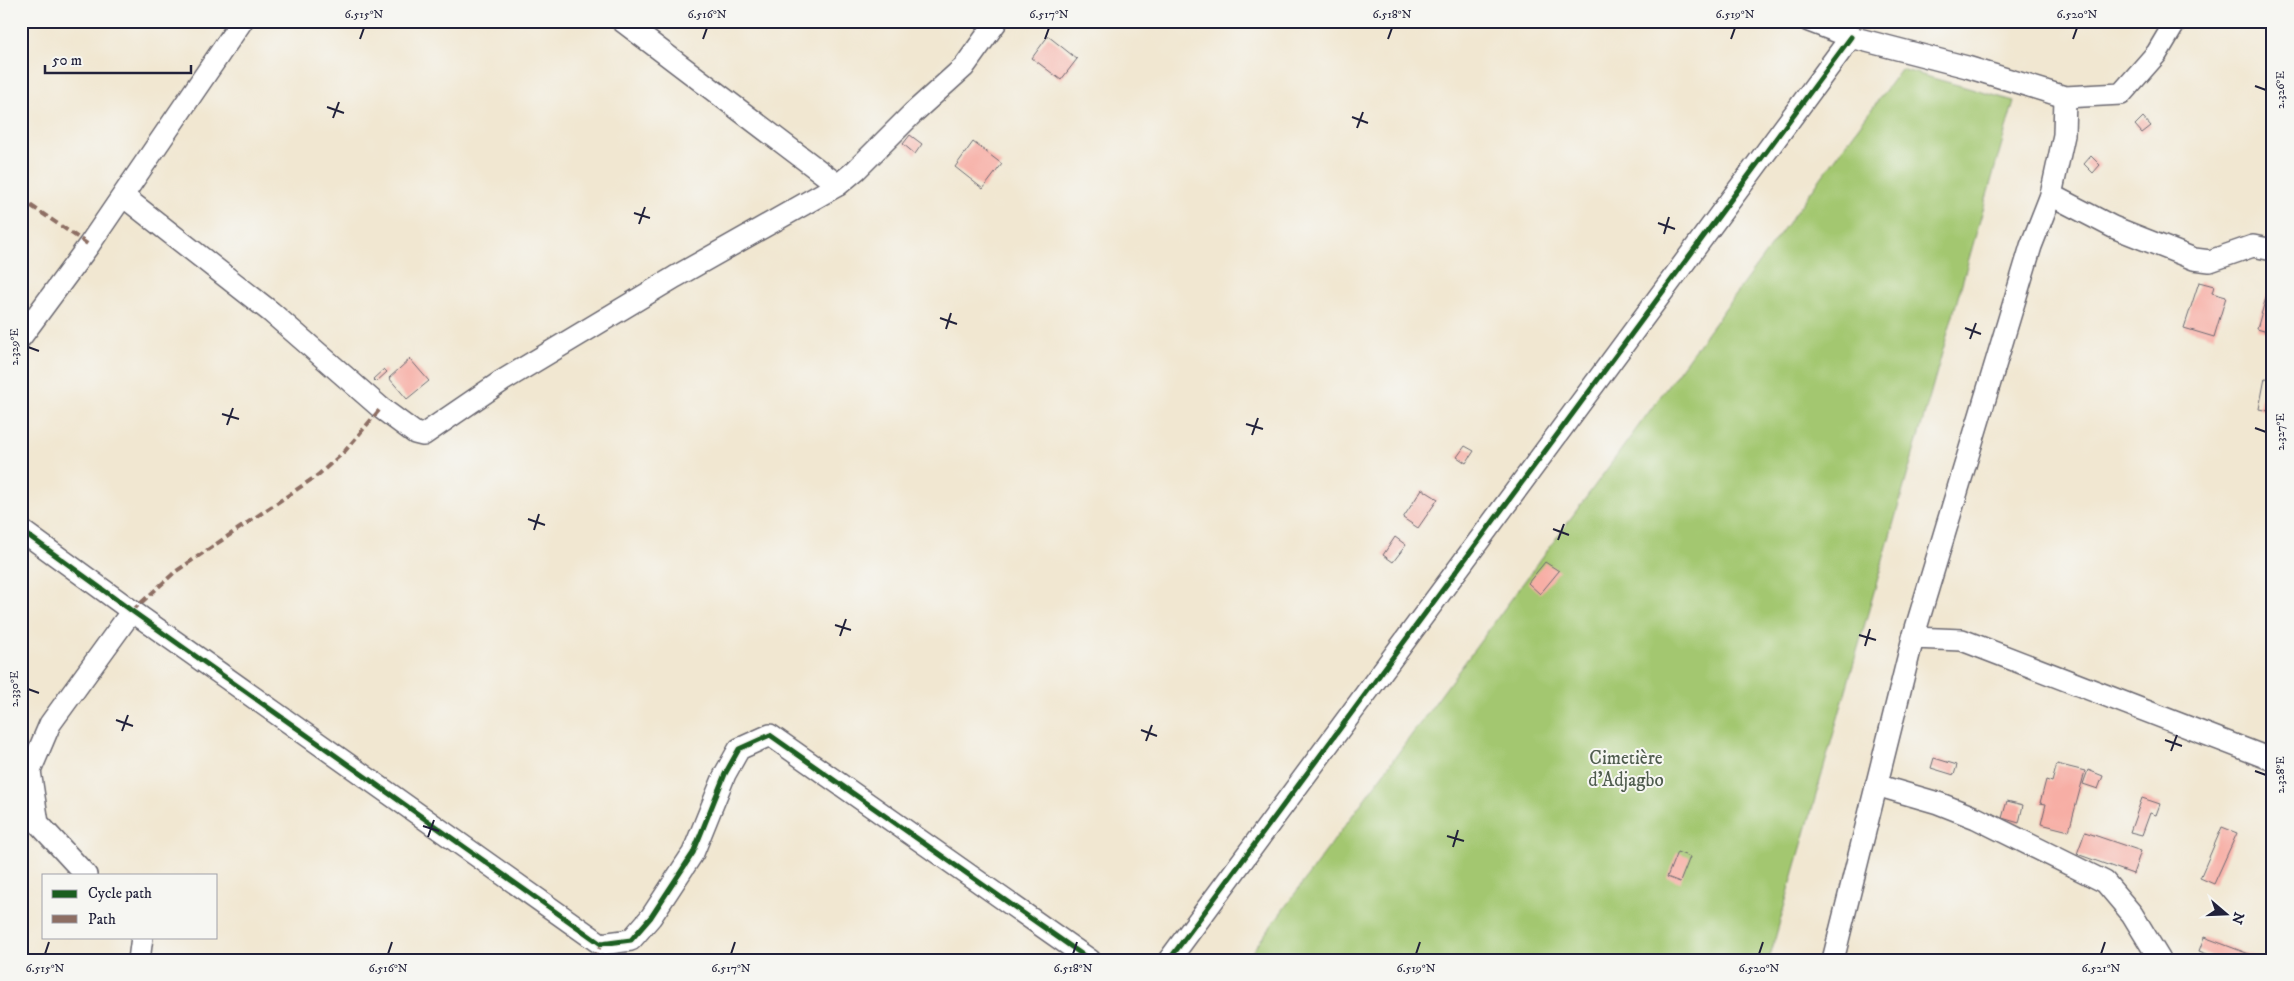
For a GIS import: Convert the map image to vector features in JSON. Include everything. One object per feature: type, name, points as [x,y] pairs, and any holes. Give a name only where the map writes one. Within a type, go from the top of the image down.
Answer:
[{"type":"street","points":[[21,337],[123,196],[242,21]]},
{"type":"street","points":[[622,21],[838,185]]},
{"type":"street","points":[[123,196],[270,312],[380,408],[415,434],[423,435],[502,381],[838,185],[856,170],[912,113],[964,67],[997,21]]},
{"type":"street","points":[[1809,21],[1851,37],[1967,67],[2065,97],[2121,94],[2157,53],[2176,21]]},
{"type":"street","points":[[1169,960],[1851,37]]},
{"type":"street","points":[[1833,960],[1913,638],[2030,246],[2051,194],[2064,135],[2065,97]]},
{"type":"street","points":[[2051,194],[2113,227],[2194,259],[2210,261],[2253,246],[2273,250]]},
{"type":"street","points":[[21,530],[132,612],[601,944],[631,940],[651,917],[693,854],[725,774],[739,749],[770,735],[1090,960]]},
{"type":"street","points":[[85,874],[38,823],[30,771],[50,724],[132,612]]},
{"type":"street","points":[[1913,638],[1962,640],[2273,760]]},
{"type":"street","points":[[1876,785],[1938,803],[1976,818],[2105,882],[2132,914],[2160,960]]},
{"type":"street","points":[[138,960],[142,938]]},
{"type":"green space","name":"Cimetière d'Adjagbo","points":[[1901,69],[2014,101],[1769,960],[1246,960]]},
{"type":"building","points":[[1048,36],[1077,59],[1061,80],[1032,58]]},
{"type":"building","points":[[2143,117],[2151,126],[2142,133],[2135,125]]},
{"type":"building","points":[[910,135],[922,144],[915,154],[903,144]]},
{"type":"building","points":[[973,142],[1002,164],[983,189],[955,167]]},
{"type":"building","points":[[2091,156],[2100,165],[2093,173],[2084,164]]},
{"type":"building","points":[[2199,282],[2214,286],[2212,293],[2226,297],[2214,337],[2184,328]]},
{"type":"building","points":[[2267,294],[2273,296],[2273,326],[2271,333],[2257,329]]},
{"type":"building","points":[[410,359],[429,381],[407,399],[389,378]]},
{"type":"building","points":[[384,369],[387,372],[376,382],[373,379]]},
{"type":"building","points":[[2265,378],[2273,379],[2273,412],[2259,409]]},
{"type":"building","points":[[1465,446],[1474,451],[1466,463],[1457,457]]},
{"type":"building","points":[[1422,489],[1438,499],[1418,528],[1403,518]]},
{"type":"building","points":[[1395,537],[1406,545],[1393,562],[1383,555]]},
{"type":"building","points":[[1545,562],[1559,571],[1540,594],[1528,583]]},
{"type":"building","points":[[1934,758],[1957,765],[1954,775],[1931,768]]},
{"type":"building","points":[[2057,764],[2085,771],[2069,831],[2041,824],[2046,804],[2040,803],[2046,780],[2052,782]]},
{"type":"building","points":[[2088,770],[2103,776],[2098,789],[2083,784]]},
{"type":"building","points":[[2142,798],[2160,804],[2156,815],[2150,813],[2142,835],[2130,832]]},
{"type":"building","points":[[2007,801],[2023,805],[2019,823],[2002,818]]},
{"type":"building","points":[[2222,827],[2237,833],[2214,884],[2200,878]]},
{"type":"building","points":[[2085,832],[2141,851],[2133,874],[2077,854]]},
{"type":"building","points":[[1677,852],[1690,857],[1680,882],[1667,877]]},
{"type":"building","points":[[2204,937],[2265,960],[2223,960],[2199,951]]},
{"type":"marked path","points":[[21,199],[89,245]]},
{"type":"marked path","points":[[132,611],[175,572],[318,475],[345,451],[381,408]]},
{"type":"marked path","points":[[594,960],[601,944]]},
{"type":"cycle path","points":[[1169,960],[1851,37]]},
{"type":"cycle path","points":[[21,530],[601,944],[631,940],[651,917],[693,853],[725,774],[739,749],[770,735],[1090,960]]}]
